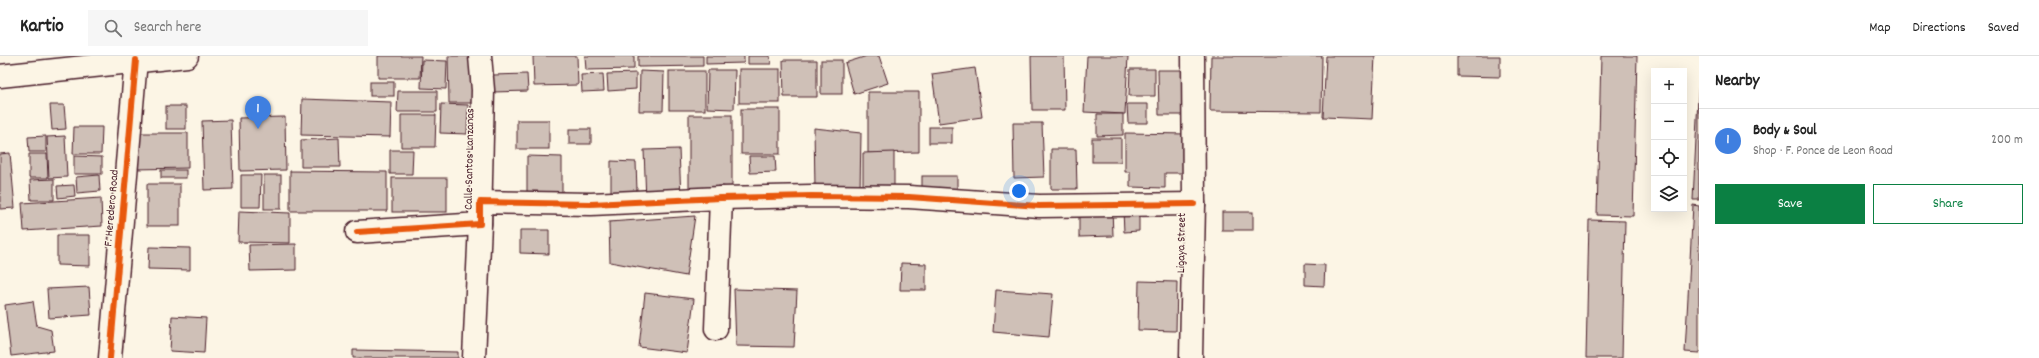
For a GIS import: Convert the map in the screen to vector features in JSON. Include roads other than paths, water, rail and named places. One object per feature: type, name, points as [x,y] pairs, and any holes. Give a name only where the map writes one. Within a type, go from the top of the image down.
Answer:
[{"type":"street","points":[[0,76],[136,60],[187,56]]},
{"type":"street","name":"Calle Santos Lanzanas","points":[[474,358],[480,224],[483,90],[480,56]]},
{"type":"street","name":"Ligaya Street","points":[[1190,358],[1194,204],[1193,56]]},
{"type":"street","name":"F. Heredero Road","points":[[110,358],[136,60]]},
{"type":"street","points":[[480,202],[592,204],[721,198],[909,197],[1039,206],[1194,204]]},
{"type":"street","points":[[716,329],[721,198]]},
{"type":"street","points":[[357,232],[480,224]]},
{"type":"place","name":"Body & Soul","points":[[258,129]]}]
